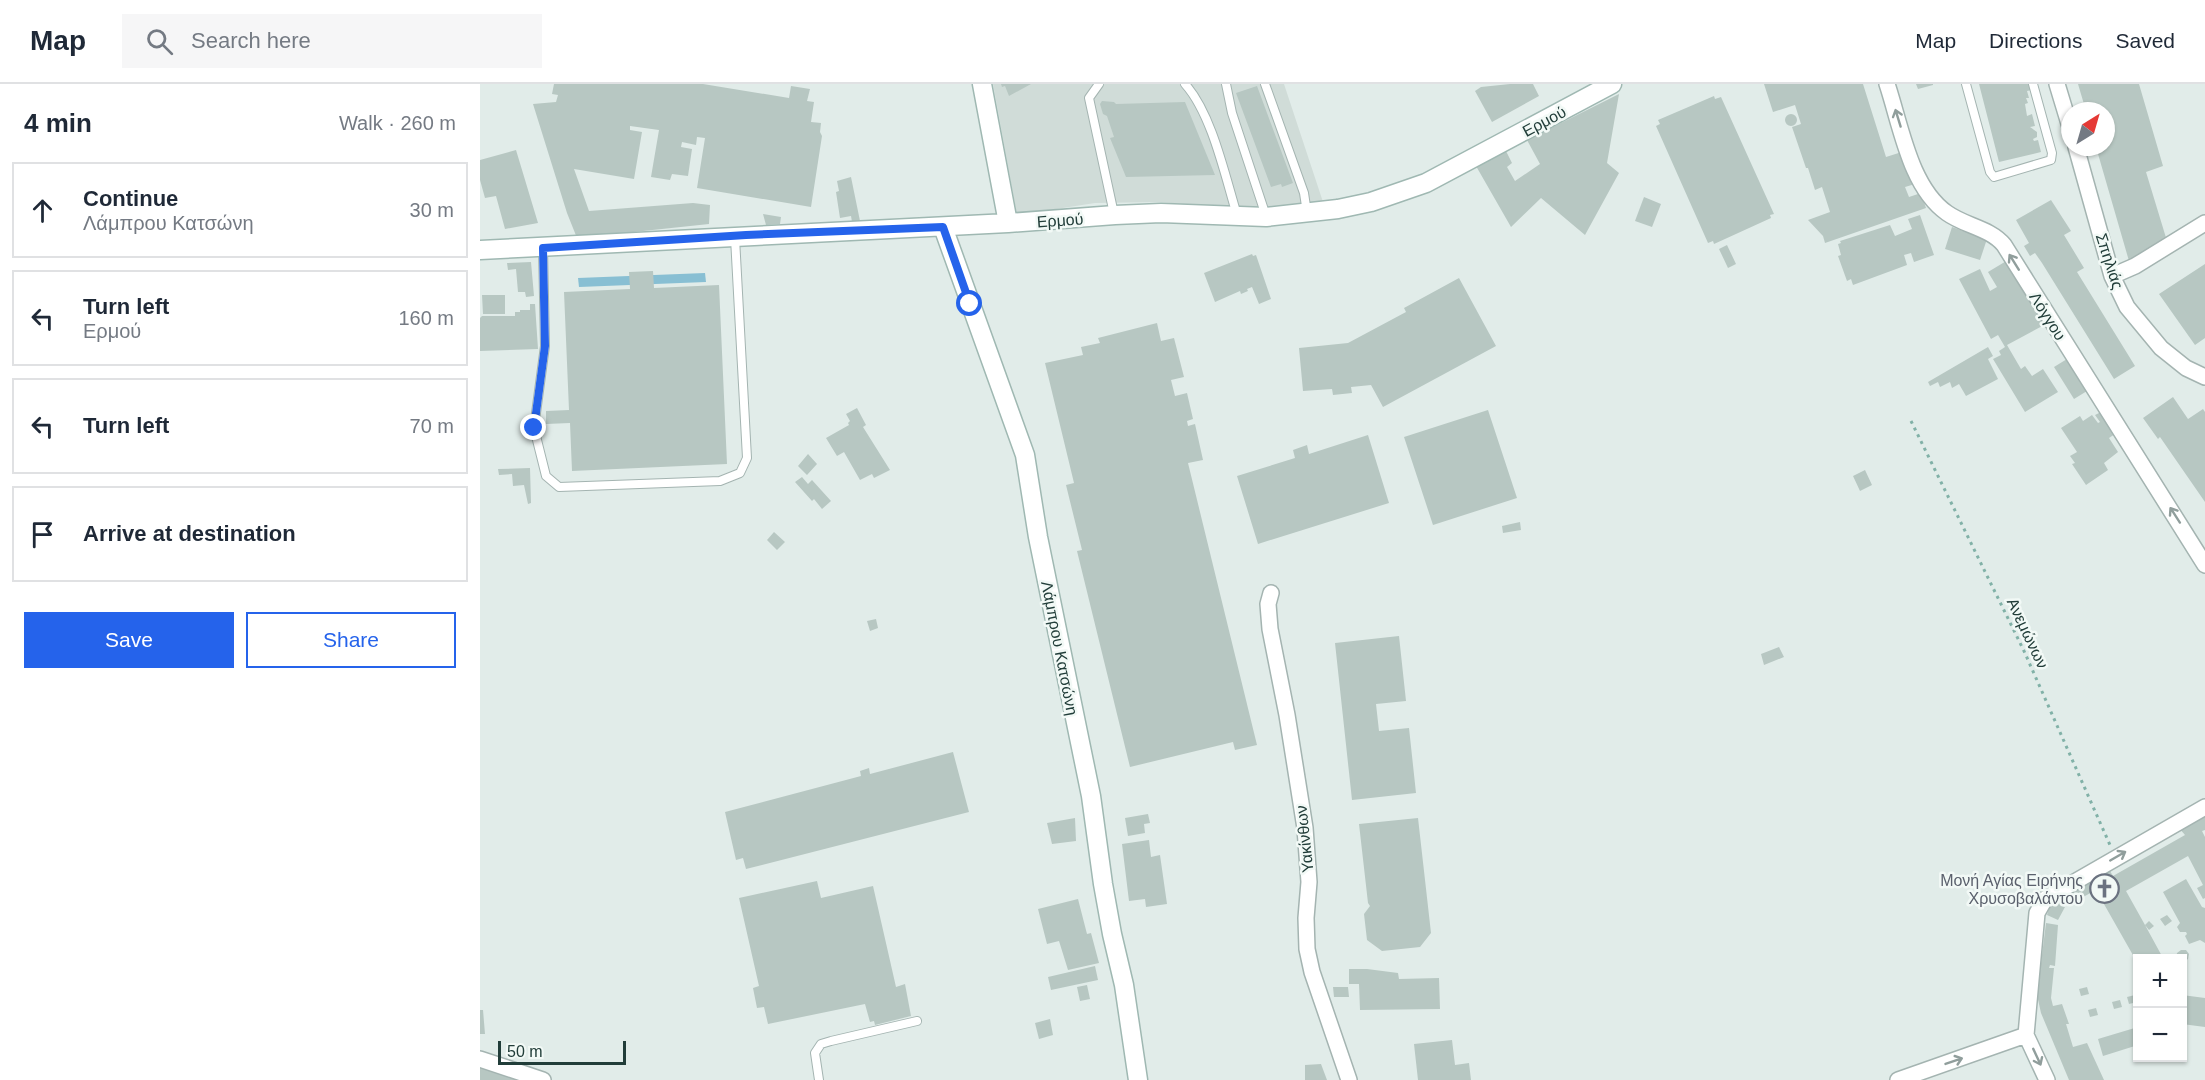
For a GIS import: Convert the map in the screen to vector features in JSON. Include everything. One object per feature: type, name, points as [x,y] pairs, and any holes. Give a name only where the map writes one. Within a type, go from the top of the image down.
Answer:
[{"type":"street","points":[[982,84],[1008,223]]},
{"type":"street","name":"Ερμού","points":[[480,250],[943,227],[1114,215],[1161,213],[1266,217],[1307,213],[1371,202],[1426,183],[1612,84]]},
{"type":"street","name":"Λόγγου","points":[[1887,84],[1922,186],[1934,202],[1949,214],[1998,238],[2004,245],[2205,565]]},
{"type":"street","points":[[2057,84],[2062,102]]},
{"type":"street","name":"Σπηλιάς","points":[[2079,156],[2112,276],[2127,307],[2161,348],[2186,368],[2205,377]]},
{"type":"street","points":[[2112,276],[2136,266],[2205,223]]},
{"type":"street","name":"Λάμπρου Κατσώνη","points":[[943,227],[1025,455],[1038,537],[1091,796],[1107,904],[1124,985],[1138,1080]]},
{"type":"street","name":"Υακίνθων","points":[[1271,593],[1268,604],[1270,629],[1287,715],[1305,828],[1309,882],[1306,918],[1307,949],[1312,972],[1349,1080]]},
{"type":"street","points":[[2047,1080],[2026,1035],[2037,913],[2049,896],[2205,807]]},
{"type":"street","points":[[1898,1080],[2026,1035]]},
{"type":"street","points":[[480,1059],[543,1080]]},
{"type":"lane","points":[[1099,84],[1089,98],[1114,215]]},
{"type":"lane","points":[[1185,84],[1195,95],[1214,142],[1238,217]]},
{"type":"lane","points":[[1226,84],[1232,113],[1266,217]]},
{"type":"lane","points":[[1265,84],[1304,193],[1307,213]]},
{"type":"lane","points":[[1966,84],[1990,171],[1994,177],[2050,160],[2052,153],[2033,84]]},
{"type":"lane","points":[[543,248],[545,346],[534,428],[546,476],[559,488],[720,482],[740,473],[747,458],[735,236]]},
{"type":"lane","points":[[819,1080],[815,1053],[821,1044],[917,1021]]},
{"type":"path","name":"Ανεμώνων","points":[[1911,422],[2024,651],[2116,857]]},
{"type":"shaded area","points":[[993,84],[1284,84],[1323,202],[1253,210],[1160,202],[1095,203],[1017,215]]},
{"type":"water","points":[[705,273],[706,282],[579,287],[578,278]]},
{"type":"building","points":[[554,84],[703,84],[789,98],[791,86],[810,89],[807,101],[814,102],[811,122],[821,123],[822,136],[811,207],[697,188],[705,138],[697,137],[696,145],[682,142],[681,147],[692,149],[688,176],[672,174],[670,180],[651,177],[659,130],[630,126],[630,130],[642,132],[634,179],[574,169],[589,211],[693,203],[710,205],[709,224],[577,238],[533,104],[556,102],[558,95],[552,94]]},
{"type":"building","points":[[1001,84],[1031,84],[1009,96],[1005,86],[1002,87]]},
{"type":"building","points":[[1533,84],[1539,96],[1492,122],[1475,91],[1481,87]]},
{"type":"building","points":[[1764,84],[1863,84],[1886,157],[1905,151],[1915,184],[1905,187],[1909,197],[1921,193],[1926,208],[1825,243],[1823,236],[1808,220],[1830,212],[1822,187],[1815,190],[1792,127],[1801,124],[1795,105],[1773,112]]},
{"type":"building","points":[[1916,84],[1933,84],[1933,85],[1918,89]]},
{"type":"building","points":[[1979,84],[2037,84],[2037,89],[2027,91],[2029,98],[2026,98],[2028,103],[2025,104],[2027,116],[2032,114],[2035,126],[2030,127],[2037,132],[2037,137],[2033,139],[2038,140],[2041,152],[1999,162]]},
{"type":"building","points":[[2078,84],[2139,84],[2163,166],[2146,172],[2167,241],[2129,261],[2099,156],[2115,156],[2115,102],[2083,102]]},
{"type":"building","points":[[1257,86],[1293,183],[1282,187],[1281,184],[1271,187],[1236,93]]},
{"type":"building","points":[[1619,94],[1607,163],[1619,173],[1585,235],[1541,198],[1511,227],[1476,166],[1506,151],[1512,163],[1507,167],[1515,181],[1540,164],[1527,140]]},
{"type":"building","points":[[1714,96],[1715,99],[1721,97],[1774,214],[1770,215],[1771,218],[1714,244],[1713,241],[1708,243],[1656,126],[1660,124],[1658,120]]},
{"type":"building","points":[[1102,101],[1116,104],[1185,102],[1215,175],[1126,177],[1110,138],[1114,137],[1107,116],[1103,114],[1100,104]]},
{"type":"building","points":[[1793,114],[1796,115],[1796,125],[1789,126],[1786,125],[1785,118],[1786,115]]},
{"type":"building","points":[[516,150],[538,223],[505,229],[496,196],[485,198],[480,180],[480,160]]},
{"type":"building","points":[[851,177],[860,221],[852,222],[851,216],[840,218],[836,192],[839,191],[837,181]]},
{"type":"building","points":[[1644,197],[1661,204],[1652,227],[1635,221]]},
{"type":"building","points":[[2051,200],[2071,231],[2064,235],[2084,268],[2077,272],[2135,366],[2114,379],[2042,263],[2035,253],[2030,256],[2024,246],[2029,243],[2016,220]]},
{"type":"building","points":[[763,214],[781,217],[780,224],[766,225]]},
{"type":"building","points":[[1920,215],[1934,255],[1914,262],[1911,253],[1904,255],[1907,265],[1853,285],[1851,279],[1847,281],[1838,256],[1841,255],[1838,244],[1841,243],[1840,241],[1890,225],[1895,236],[1912,229],[1908,219]]},
{"type":"building","points":[[1952,227],[1987,239],[1980,260],[1945,249]]},
{"type":"building","points":[[1727,245],[1736,264],[1728,268],[1719,249]]},
{"type":"building","points":[[1252,254],[1256,255],[1271,299],[1259,304],[1252,287],[1241,294],[1240,291],[1215,302],[1204,273]]},
{"type":"building","points":[[2008,260],[2046,324],[2007,345],[2021,369],[2025,366],[2032,376],[2043,369],[2058,392],[2025,412],[1993,359],[2001,355],[1999,351],[2005,347],[1998,335],[1991,339],[1959,279],[1980,269],[1990,291],[1997,287],[1988,272]]},
{"type":"building","points":[[531,262],[534,296],[526,297],[525,292],[518,292],[516,269],[508,270],[507,263]]},
{"type":"building","points":[[2205,264],[2205,338],[2195,345],[2159,294]]},
{"type":"building","points":[[653,271],[654,288],[719,285],[727,464],[572,471],[570,423],[546,424],[546,411],[569,410],[564,292],[630,289],[629,272]]},
{"type":"building","points":[[1459,278],[1496,346],[1383,407],[1371,385],[1351,387],[1352,393],[1333,395],[1332,389],[1303,391],[1299,348],[1348,343],[1406,312],[1404,308]]},
{"type":"building","points":[[482,295],[505,295],[505,314],[483,314]]},
{"type":"building","points":[[530,304],[535,304],[538,349],[480,351],[480,318],[482,316],[515,316],[515,312],[520,312],[520,310],[530,310]]},
{"type":"building","points":[[1157,323],[1161,341],[1174,338],[1184,377],[1171,380],[1175,396],[1187,393],[1193,419],[1187,421],[1188,426],[1195,424],[1203,460],[1188,463],[1257,745],[1235,750],[1233,742],[1130,767],[1077,551],[1082,550],[1066,485],[1074,483],[1045,363],[1083,355],[1081,347],[1100,343],[1098,338]]},
{"type":"building","points":[[1988,347],[1993,356],[1988,359],[1998,379],[1966,396],[1959,384],[1952,388],[1950,382],[1940,387],[1938,382],[1930,386],[1928,382]]},
{"type":"building","points":[[2067,359],[2087,391],[2074,399],[2054,367]]},
{"type":"building","points":[[2173,397],[2188,419],[2203,409],[2205,412],[2205,502],[2160,437],[2158,439],[2143,418]]},
{"type":"building","points":[[857,408],[866,425],[863,427],[890,470],[874,478],[872,474],[860,480],[844,452],[837,456],[826,438],[849,425],[850,421],[846,414]]},
{"type":"building","points":[[1488,410],[1517,498],[1433,525],[1404,437]]},
{"type":"building","points":[[2101,412],[2115,434],[2109,438],[2118,452],[2104,463],[2108,470],[2086,485],[2072,464],[2075,463],[2070,456],[2077,452],[2061,428],[2080,416],[2083,421],[2092,415],[2098,423],[2100,422],[2095,415]]},
{"type":"building","points":[[1368,435],[1389,503],[1258,544],[1237,476],[1295,458],[1293,450],[1307,445],[1309,454]]},
{"type":"building","points":[[808,454],[817,464],[807,475],[798,466]]},
{"type":"building","points":[[530,468],[531,503],[528,504],[524,485],[513,486],[512,474],[499,475],[498,469]]},
{"type":"building","points":[[1865,470],[1872,485],[1860,491],[1853,476]]},
{"type":"building","points":[[802,477],[808,484],[812,480],[831,501],[822,509],[795,482]]},
{"type":"building","points":[[1520,522],[1521,530],[1503,533],[1502,526]]},
{"type":"building","points":[[774,532],[785,542],[777,550],[767,540]]},
{"type":"building","points":[[876,619],[878,628],[870,631],[867,621]]},
{"type":"building","points":[[1399,636],[1406,701],[1376,704],[1379,731],[1409,728],[1416,793],[1352,800],[1335,643]]},
{"type":"building","points":[[1779,647],[1784,657],[1764,665],[1761,654]]},
{"type":"building","points":[[953,752],[969,812],[746,869],[743,858],[736,860],[725,812],[861,776],[860,771],[869,768],[870,774]]},
{"type":"building","name":"Μονή Αγίας Ειρήνης Χρυσοβαλάντου","points":[[2205,812],[2205,830],[2202,831],[2205,837],[2205,898],[2203,899],[2197,888],[2203,885],[2188,856],[2126,891],[2161,954],[2133,955],[2096,890],[2072,903],[2068,895],[2110,871],[2113,876],[2185,835],[2179,828]]},
{"type":"building","points":[[1148,814],[1150,823],[1144,824],[1145,833],[1128,836],[1125,818]]},
{"type":"building","points":[[1075,818],[1076,841],[1052,844],[1047,823]]},
{"type":"building","points":[[1418,818],[1431,933],[1420,947],[1382,951],[1367,940],[1364,914],[1370,906],[1359,824]]},
{"type":"building","points":[[1149,840],[1151,857],[1160,855],[1167,904],[1146,907],[1145,899],[1129,901],[1122,844]]},
{"type":"building","points":[[2186,879],[2202,907],[2205,908],[2205,943],[2200,940],[2189,944],[2185,936],[2186,932],[2180,932],[2177,927],[2180,923],[2163,892]]},
{"type":"building","points":[[817,881],[821,898],[873,886],[896,987],[905,984],[911,1016],[875,1025],[874,1021],[870,1022],[865,1004],[768,1024],[764,1007],[757,1008],[753,988],[759,986],[739,898]]},
{"type":"building","points":[[2066,896],[2062,906],[2065,907],[2058,920],[2047,915],[2050,905]]},
{"type":"building","points":[[1078,899],[1087,934],[1091,933],[1099,963],[1068,970],[1059,941],[1047,944],[1038,909]]},
{"type":"building","points":[[2167,915],[2172,921],[2165,926],[2160,919]]},
{"type":"building","points":[[2149,921],[2154,926],[2149,930],[2145,925]]},
{"type":"building","points":[[2046,923],[2058,925],[2055,966],[2050,965],[2049,968],[2054,968],[2051,998],[2053,1006],[2062,1004],[2069,1024],[2066,1024],[2073,1047],[2087,1043],[2104,1080],[2069,1080],[2041,1013],[2037,995]]},
{"type":"building","points":[[2186,950],[2189,954],[2188,959],[2187,954],[2177,953]]},
{"type":"building","points":[[1095,966],[1098,980],[1051,990],[1048,977]]},
{"type":"building","points":[[1349,969],[1398,973],[1399,979],[1439,978],[1440,1009],[1360,1010],[1359,984],[1349,984]]},
{"type":"building","points":[[1087,985],[1090,999],[1080,1001],[1077,987]]},
{"type":"building","points":[[1333,987],[1348,987],[1349,997],[1334,997]]},
{"type":"building","points":[[2087,987],[2089,994],[2081,996],[2079,989]]},
{"type":"building","points":[[2133,996],[2133,1003],[2129,1004],[2127,997]]},
{"type":"building","points":[[2187,996],[2205,998],[2205,1027],[2187,1025]]},
{"type":"building","points":[[2120,1000],[2122,1007],[2114,1009],[2112,1002]]},
{"type":"building","points":[[2096,1008],[2098,1015],[2090,1017],[2088,1010]]},
{"type":"building","points":[[480,1010],[483,1010],[485,1034],[480,1034]]},
{"type":"building","points":[[1050,1019],[1053,1035],[1039,1039],[1035,1023]]},
{"type":"building","points":[[2133,1028],[2133,1047],[2103,1056],[2098,1039]]},
{"type":"building","points":[[1452,1040],[1455,1065],[1469,1063],[1471,1080],[1418,1080],[1414,1044]]},
{"type":"building","points":[[480,1064],[527,1080],[480,1080]]},
{"type":"building","points":[[1321,1064],[1327,1080],[1305,1080],[1305,1065]]},
{"type":"place","name":"Μονή Αγίας Ειρήνης Χρυσοβαλάντου","points":[[2104,889]]},
{"type":"route","points":[[534,428],[545,346],[543,248],[746,235],[943,227],[970,304]]}]
